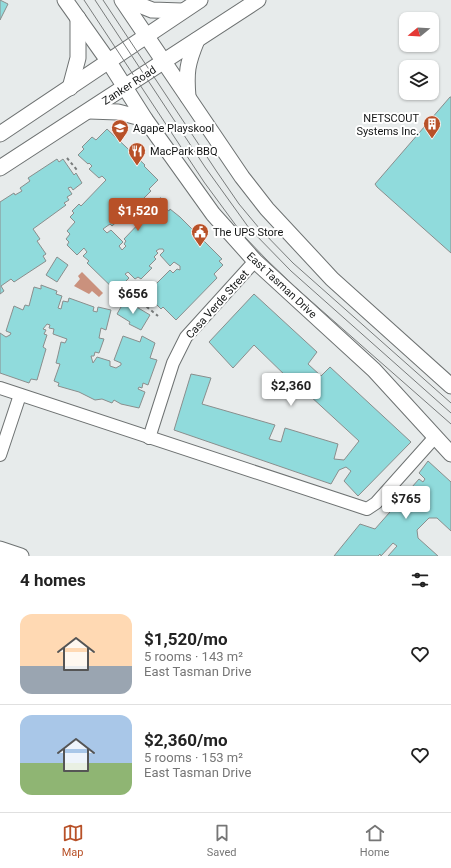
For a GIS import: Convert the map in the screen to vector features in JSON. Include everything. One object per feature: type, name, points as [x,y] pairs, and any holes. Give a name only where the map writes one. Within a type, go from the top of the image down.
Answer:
[{"type":"main road","name":"East Tasman Drive","points":[[65,0],[126,87],[145,119],[213,214],[255,261],[353,349],[451,454]]},
{"type":"main road","points":[[122,0],[242,177],[292,237],[354,299],[451,386]]},
{"type":"main road","points":[[128,0],[152,10],[182,11]]},
{"type":"main road","points":[[0,134],[200,0]]},
{"type":"main road","name":"Zanker Road","points":[[0,168],[258,0]]},
{"type":"main road","points":[[70,88],[78,58],[78,18]]},
{"type":"main road","points":[[188,99],[186,74],[197,40]]},
{"type":"main road","points":[[89,111],[118,112],[145,119]]},
{"type":"main road","points":[[0,549],[21,556]]},
{"type":"street","name":"Casa Verde Street","points":[[149,438],[173,363],[186,337],[255,261]]},
{"type":"street","points":[[0,388],[367,509],[376,503],[435,437]]},
{"type":"street","points":[[0,455],[20,395]]},
{"type":"path","points":[[67,158],[77,170]]},
{"type":"path","points":[[151,209],[162,198]]},
{"type":"path","points":[[142,303],[158,316]]},
{"type":"shaded area","points":[[82,272],[103,293],[99,297],[92,291],[89,294],[74,286],[80,279],[78,276]]},
{"type":"building","points":[[0,0],[8,4],[0,20]]},
{"type":"building","name":"NETSCOUT Systems Inc.","points":[[451,97],[451,253],[375,184]]},
{"type":"building","points":[[107,129],[145,165],[144,166],[158,180],[149,189],[151,191],[132,210],[129,207],[125,211],[122,208],[118,212],[123,216],[112,226],[110,224],[103,229],[107,233],[111,230],[123,242],[119,246],[122,250],[126,246],[124,244],[126,241],[124,239],[145,217],[149,220],[160,209],[162,211],[165,208],[169,211],[170,209],[222,259],[219,261],[223,265],[214,274],[217,278],[176,320],[163,307],[161,309],[153,301],[155,299],[148,292],[170,270],[173,273],[177,269],[180,270],[180,266],[174,262],[170,266],[160,255],[164,251],[163,249],[156,251],[158,253],[154,257],[156,259],[149,266],[152,268],[141,279],[138,277],[135,279],[128,272],[125,274],[129,278],[126,281],[131,286],[121,296],[87,263],[89,261],[83,256],[87,252],[84,248],[77,255],[67,245],[69,242],[66,239],[70,234],[67,231],[75,222],[70,217],[74,213],[72,211],[79,204],[81,206],[106,180],[102,176],[99,178],[89,169],[92,166],[78,155],[84,149],[82,147],[92,137],[96,140]]},
{"type":"building","points":[[57,159],[59,162],[63,159],[74,175],[76,173],[82,183],[73,190],[71,187],[68,188],[72,194],[67,197],[69,200],[64,203],[66,205],[33,229],[40,239],[37,241],[46,254],[43,256],[46,261],[14,282],[11,279],[1,286],[4,291],[0,294],[0,202],[14,193],[15,195],[22,191],[20,188],[30,181],[28,178]]},
{"type":"building","points":[[57,257],[68,265],[57,282],[46,275]]},
{"type":"building","points":[[41,285],[57,291],[56,294],[62,296],[58,308],[61,309],[63,301],[68,302],[69,298],[94,307],[93,311],[97,312],[98,307],[111,310],[106,330],[101,328],[99,338],[104,339],[99,353],[95,352],[94,356],[91,356],[93,363],[97,357],[110,361],[110,366],[116,368],[121,365],[121,363],[114,360],[123,336],[140,342],[142,336],[155,343],[150,358],[157,360],[148,385],[143,383],[142,388],[139,387],[138,389],[145,392],[139,408],[121,404],[114,400],[112,403],[102,399],[95,400],[79,392],[58,386],[59,383],[54,381],[60,364],[56,363],[61,342],[65,343],[67,339],[53,334],[54,329],[49,328],[50,325],[47,324],[43,329],[46,330],[44,334],[47,335],[43,347],[46,349],[37,380],[31,379],[29,383],[0,373],[0,333],[6,337],[10,335],[11,333],[6,331],[14,306],[23,310],[25,305],[29,306],[34,287],[41,289]]},
{"type":"building","points":[[254,294],[317,352],[308,364],[321,376],[330,367],[411,442],[358,496],[344,481],[351,471],[346,467],[339,470],[331,484],[174,430],[191,374],[211,378],[202,404],[275,425],[269,439],[281,442],[285,428],[338,444],[334,459],[344,460],[359,441],[309,395],[314,389],[297,375],[291,381],[254,345],[233,368],[209,342]]},
{"type":"building","points":[[125,300],[150,315],[141,330],[129,324],[130,322],[117,314]]},
{"type":"building","points":[[428,461],[451,482],[451,531],[437,518],[429,518],[417,530],[418,538],[438,556],[388,556],[397,546],[393,543],[381,556],[380,554],[378,556],[334,556],[360,524],[375,529],[419,479],[423,482],[425,479],[419,473]]},
{"type":"tram line","points":[[84,0],[204,182],[243,235],[295,287],[451,424]]},
{"type":"tram line","points":[[95,0],[205,167],[249,228],[291,271],[451,413]]},
{"type":"tram line","points":[[103,0],[217,172],[239,204],[259,228],[293,263],[451,403]]},
{"type":"place","name":"NETSCOUT Systems Inc.","points":[[432,139]]},
{"type":"place","name":"Agape Playskool","points":[[120,143]]},
{"type":"place","name":"MacPark BBQ","points":[[137,166]]},
{"type":"place","name":"The UPS Store","points":[[200,247]]}]
